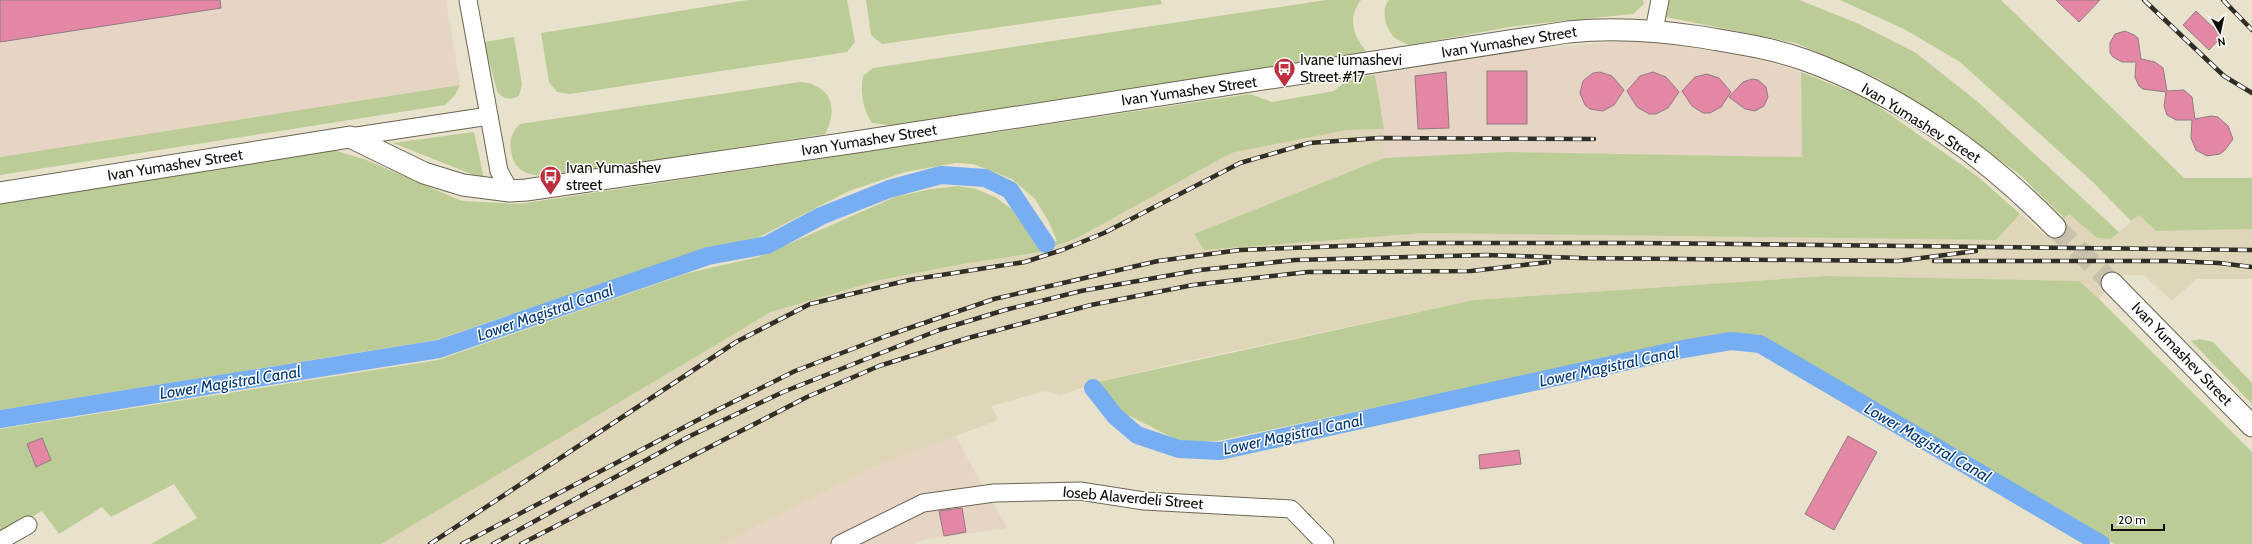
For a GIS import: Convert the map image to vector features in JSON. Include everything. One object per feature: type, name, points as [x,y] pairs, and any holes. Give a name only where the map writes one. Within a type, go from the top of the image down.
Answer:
[{"type":"street","points":[[468,0],[499,171],[510,191]]},
{"type":"street","points":[[1654,30],[1660,0]]},
{"type":"street","name":"Ivan Yumashev Street","points":[[350,137],[424,174],[464,185],[510,191],[548,187],[856,142],[1568,32],[1598,29],[1654,30],[1735,42],[1775,52],[1804,60],[1869,88],[1978,156],[2023,194],[2054,227]]},
{"type":"street","name":"Ivan Yumashev Street","points":[[0,193],[489,116]]},
{"type":"street","name":"Ivan Yumashev Street","points":[[2112,283],[2252,426]]},
{"type":"street","name":"Ioseb Alaverdeli Street","points":[[840,544],[923,503],[994,493],[1080,491],[1144,501],[1292,509],[1325,544]]},
{"type":"street","points":[[0,541],[28,525]]},
{"type":"shaded area","points":[[0,0],[446,0],[460,85],[0,157]]},
{"type":"shaded area","points":[[1635,40],[1743,55],[1801,72],[1802,157],[1507,152],[1384,158],[1384,129],[1375,75],[1524,50]]},
{"type":"shaded area","points":[[1384,129],[1384,158],[1194,234],[1204,250],[1424,233],[1996,240],[2020,214],[2046,236],[2069,213],[2097,238],[2111,239],[2139,215],[2156,231],[2252,229],[2252,279],[2196,279],[2172,301],[2144,275],[2123,275],[2112,283],[2099,299],[2079,281],[1826,276],[1474,300],[1182,362],[1098,382],[1061,395],[1045,391],[991,406],[998,420],[869,469],[723,544],[381,544],[771,312],[880,280],[962,264],[1040,252],[1079,237],[1231,153],[1347,130]]},
{"type":"shaded area","points":[[955,436],[1007,528],[922,540],[914,544],[723,544],[869,469]]},
{"type":"green space","points":[[748,0],[847,0],[855,42],[847,52],[570,94],[557,92],[549,82],[541,33]]},
{"type":"green space","points":[[866,0],[1161,0],[1162,4],[882,44],[871,35]]},
{"type":"green space","points":[[1326,0],[1361,0],[1354,14],[1353,20],[1355,34],[1367,52],[890,125],[872,123],[866,112],[863,100],[863,76],[873,68]]},
{"type":"green space","points":[[1389,0],[1643,0],[1644,4],[1633,14],[1515,26],[1410,45],[1395,38],[1389,30],[1385,20],[1385,9]]},
{"type":"green space","points":[[1665,0],[1799,0],[1859,24],[1916,53],[1978,102],[2119,232],[2111,239],[2097,238],[2069,214],[2064,218],[2018,173],[1881,80],[1796,43],[1666,17],[1664,7]]},
{"type":"green space","points":[[1840,0],[2001,0],[2184,178],[2252,178],[2252,229],[2156,231],[2139,215],[2131,221],[2093,182],[1960,62],[1904,29]]},
{"type":"green space","points":[[514,37],[522,84],[519,96],[504,98],[497,91],[484,42]]},
{"type":"green space","points":[[1801,72],[1868,99],[1977,176],[2020,214],[1996,240],[1424,233],[1204,250],[1194,234],[1384,158],[1507,152],[1802,157]]},
{"type":"green space","points":[[1375,75],[1384,129],[1347,130],[1231,153],[1079,237],[1040,252],[962,264],[880,280],[771,312],[381,544],[151,544],[197,518],[174,484],[111,517],[102,507],[59,534],[42,511],[0,536],[0,429],[438,360],[688,273],[759,257],[895,197],[932,189],[958,186],[976,189],[995,197],[1020,215],[1037,247],[1057,241],[1049,222],[1035,199],[1012,179],[973,164],[956,163],[905,172],[849,191],[755,239],[677,258],[436,340],[0,410],[0,203],[333,150],[364,159],[462,201],[519,204],[1250,94],[1272,102],[1334,91],[1350,78]]},
{"type":"green space","points":[[800,82],[819,87],[829,99],[831,116],[825,134],[555,176],[540,176],[527,173],[517,166],[513,160],[510,144],[515,130],[520,124]]},
{"type":"green space","points":[[460,85],[455,95],[445,105],[0,175],[0,157]]},
{"type":"green space","points":[[474,132],[484,179],[393,143]]},
{"type":"green space","points":[[1826,276],[2079,281],[2099,299],[2252,452],[2252,544],[2114,544],[1762,335],[1725,333],[1217,441],[1181,442],[1120,411],[1098,382],[1474,300]]},
{"type":"green space","points":[[2200,339],[2213,342],[2252,383],[2252,404],[2191,341]]},
{"type":"building","points":[[0,0],[220,0],[221,8],[0,42]]},
{"type":"building","points":[[2056,0],[2100,0],[2079,22]]},
{"type":"building","points":[[2196,11],[2222,36],[2209,50],[2183,25]]},
{"type":"building","points":[[2125,31],[2138,38],[2141,59],[2155,62],[2163,68],[2167,91],[2184,90],[2192,97],[2195,119],[2211,116],[2218,117],[2228,126],[2233,139],[2225,150],[2220,154],[2207,156],[2196,150],[2191,138],[2192,120],[2176,120],[2167,115],[2164,106],[2166,92],[2143,89],[2139,86],[2135,77],[2136,62],[2122,62],[2113,57],[2110,53],[2110,43],[2115,34]]},
{"type":"building","points":[[1487,71],[1527,71],[1527,124],[1487,124]]},
{"type":"building","points":[[1446,72],[1449,128],[1418,129],[1415,76]]},
{"type":"building","points":[[1600,72],[1612,76],[1624,90],[1614,105],[1603,111],[1590,109],[1585,105],[1580,93],[1583,81],[1593,73]]},
{"type":"building","points":[[1653,72],[1666,77],[1679,92],[1668,108],[1656,114],[1649,114],[1637,107],[1627,91],[1640,76]]},
{"type":"building","points":[[1707,74],[1719,78],[1731,92],[1721,107],[1710,113],[1703,113],[1692,106],[1682,91],[1695,77]]},
{"type":"building","points":[[1752,79],[1758,80],[1766,87],[1768,97],[1764,106],[1755,111],[1745,109],[1729,97],[1743,82]]},
{"type":"building","points":[[1848,436],[1877,452],[1834,530],[1805,514]]},
{"type":"building","points":[[42,438],[51,460],[36,467],[27,444]]},
{"type":"building","points":[[1519,450],[1521,464],[1480,469],[1479,455]]},
{"type":"building","points":[[962,508],[966,532],[944,536],[939,511]]},
{"type":"waterway","name":"Lower Magistral Canal","points":[[0,419],[439,349],[708,256],[767,245],[821,216],[889,189],[941,175],[985,178],[1010,190],[1046,244]]},
{"type":"waterway","name":"Lower Magistral Canal","points":[[1093,388],[1115,416],[1137,435],[1179,449],[1220,451],[1683,349],[1731,341],[1760,344],[2101,544]]},
{"type":"tunnel","points":[[2055,227],[2112,283]]},
{"type":"railway","points":[[2144,0],[2224,76],[2252,93]]},
{"type":"railway","points":[[2223,0],[2252,30]]},
{"type":"railway","points":[[430,544],[736,342],[810,304],[909,280],[1025,262],[1062,250],[1104,233],[1240,163],[1309,143],[1379,138],[1594,139]]},
{"type":"railway","points":[[462,544],[713,412],[795,371],[886,336],[994,299],[1158,261],[1240,250],[1423,243],[1640,243],[2252,250]]},
{"type":"railway","points":[[493,544],[690,436],[783,392],[939,330],[1005,310],[1081,291],[1200,270],[1295,260],[1486,255],[1581,258],[1898,261],[1976,251]]},
{"type":"railway","points":[[1934,261],[2172,261],[2219,263],[2252,267]]},
{"type":"railway","points":[[521,544],[807,397],[879,366],[968,338],[1091,305],[1193,285],[1308,272],[1471,271],[1549,262]]},
{"type":"place","name":"Ivane Iumashevi Street #17","points":[[1285,88]]},
{"type":"place","name":"Ivan Yumashev street","points":[[551,196]]}]
